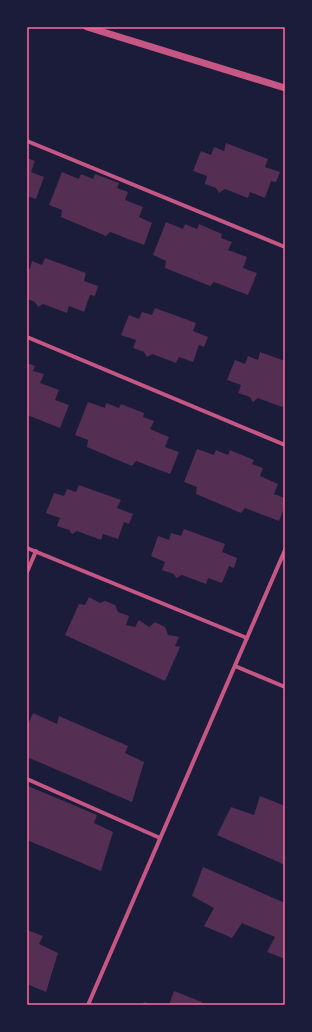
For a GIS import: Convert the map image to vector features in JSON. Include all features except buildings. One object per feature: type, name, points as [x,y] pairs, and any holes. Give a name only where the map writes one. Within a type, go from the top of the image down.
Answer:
[{"type":"street","points":[[87,27],[285,88]]},
{"type":"street","points":[[27,140],[285,247]]},
{"type":"street","points":[[27,337],[285,445]]},
{"type":"street","points":[[27,548],[247,638]]},
{"type":"street","points":[[88,1005],[285,550]]},
{"type":"street","points":[[27,572],[36,551]]},
{"type":"street","points":[[235,666],[285,687]]},
{"type":"street","points":[[27,779],[160,838]]}]
